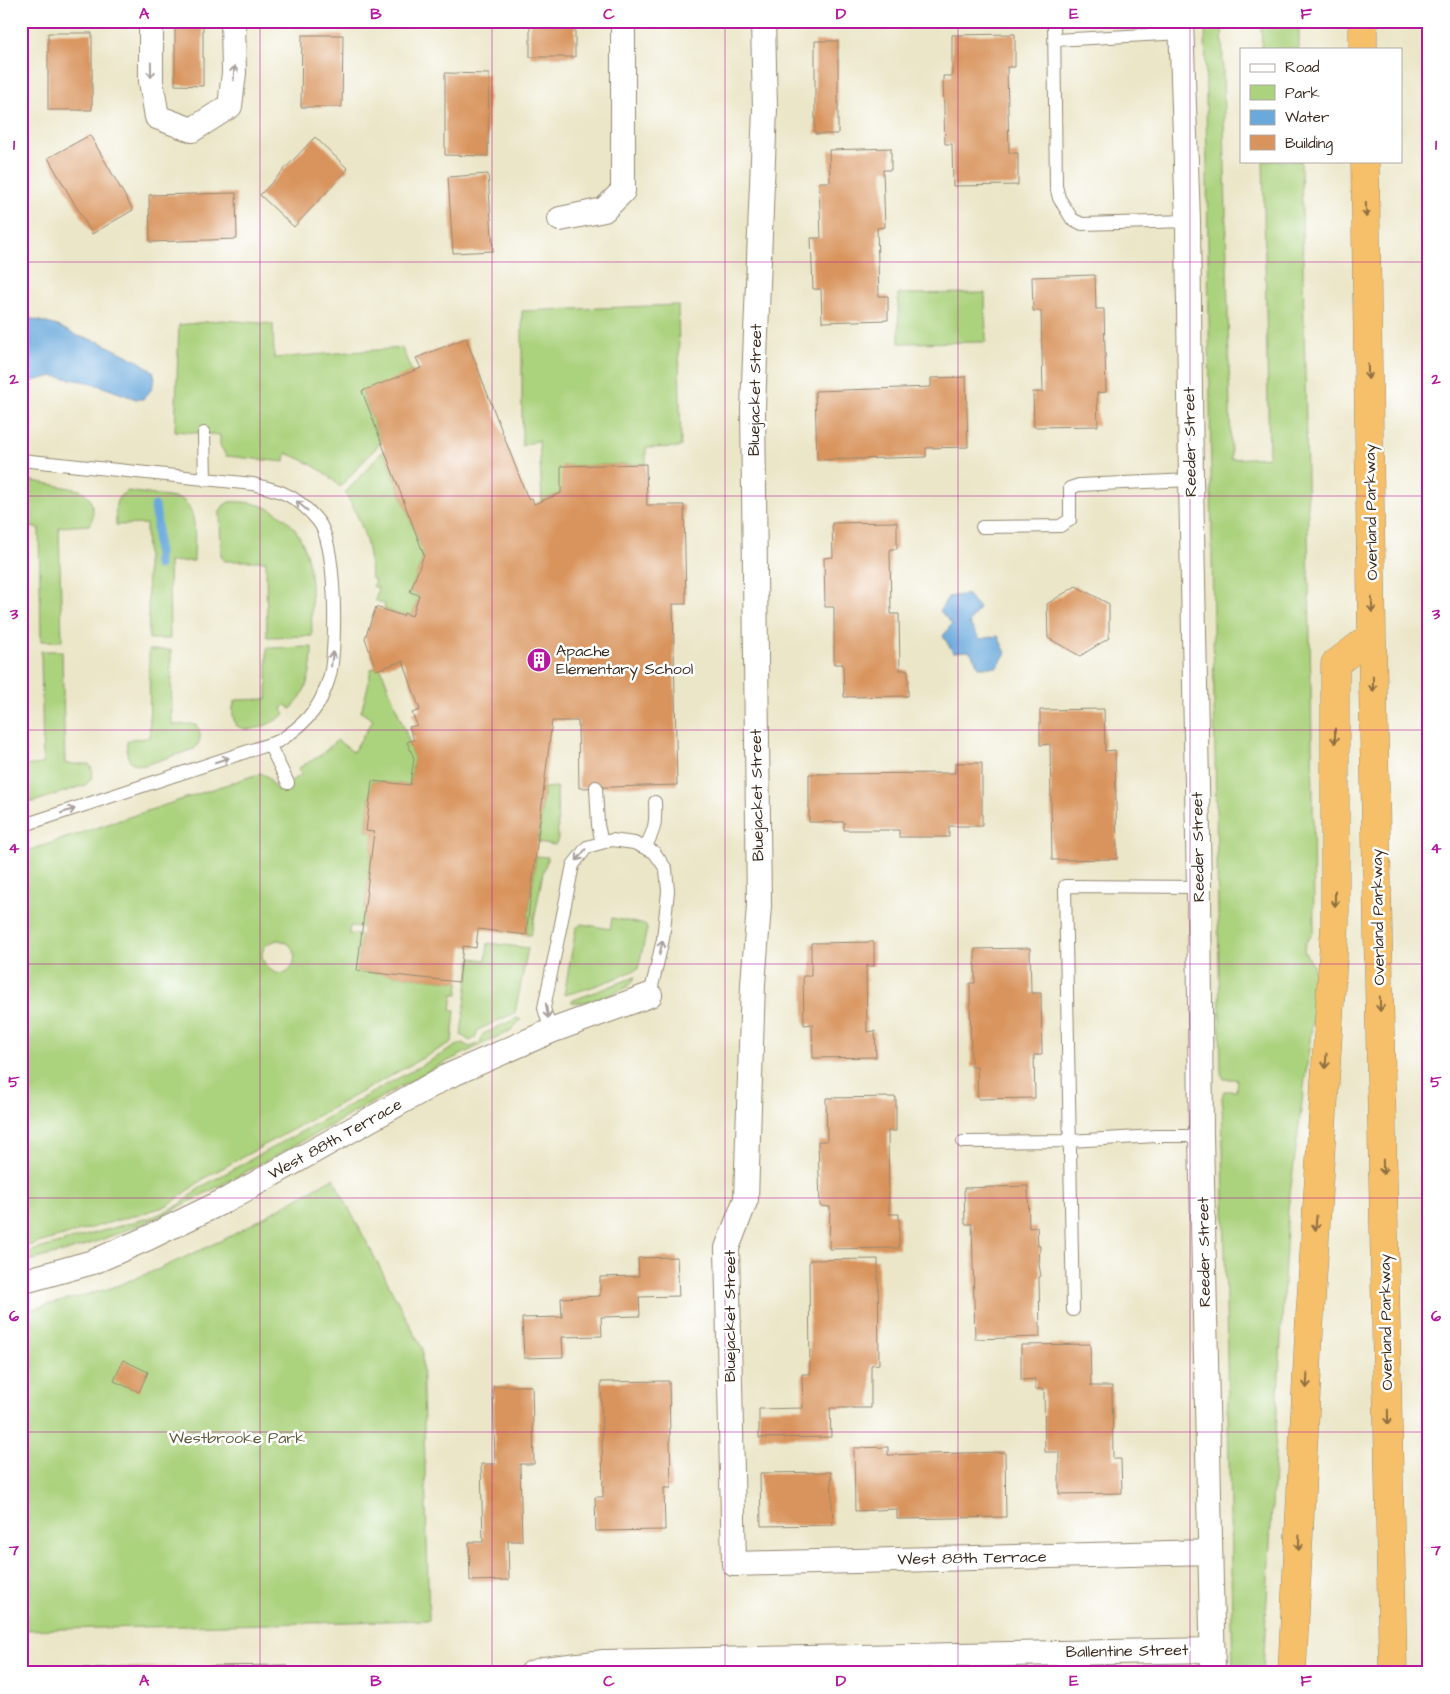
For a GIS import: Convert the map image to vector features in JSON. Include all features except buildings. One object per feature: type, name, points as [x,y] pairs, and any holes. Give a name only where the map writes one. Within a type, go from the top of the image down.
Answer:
[{"type":"highway","points":[[1363,21],[1363,48]]},
{"type":"highway","name":"Overland Parkway","points":[[1365,162],[1372,636],[1393,1673]]},
{"type":"highway","points":[[1292,1673],[1309,1332],[1335,925],[1335,664],[1372,636]]},
{"type":"street","points":[[150,21],[151,81],[157,117],[192,130],[230,106],[234,73],[233,21]]},
{"type":"street","points":[[560,219],[604,210],[623,191],[623,21]]},
{"type":"street","name":"Bluejacket Street","points":[[734,1564],[727,1248],[746,1199],[753,984],[759,906],[753,408],[765,109],[763,21]]},
{"type":"street","name":"Reeder Street","points":[[1182,27],[1188,221],[1199,886],[1201,1136],[1213,1661]]},
{"type":"street","name":"West 88th Terrace","points":[[21,1282],[93,1262],[148,1238],[228,1199],[446,1077],[552,1032],[650,995]]},
{"type":"street","name":"West 88th Terrace","points":[[734,1564],[1210,1552]]},
{"type":"street","name":"Ballentine Street","points":[[534,1673],[544,1669],[604,1662],[888,1664],[1213,1661]]},
{"type":"lane","points":[[1054,21],[1056,186],[1059,198],[1072,219],[1082,224],[1188,221]]},
{"type":"lane","points":[[1055,40],[1182,27]]},
{"type":"lane","points":[[204,433],[205,480]]},
{"type":"lane","points":[[21,460],[254,484],[283,493],[302,505],[319,522],[327,538],[332,564],[333,649],[331,672],[324,693],[313,712],[296,730],[278,741],[21,826]]},
{"type":"lane","points":[[982,528],[1060,526],[1070,520],[1070,488],[1079,485],[1191,480]]},
{"type":"lane","points":[[270,744],[288,782]]},
{"type":"lane","points":[[596,787],[598,825],[602,843]]},
{"type":"lane","points":[[645,848],[656,823],[655,802]]},
{"type":"lane","points":[[552,1032],[544,1008],[573,865],[587,847],[612,840],[634,843],[654,852],[666,868],[668,891],[663,939],[650,995]]},
{"type":"lane","points":[[1073,1310],[1065,886],[1199,886]]},
{"type":"lane","points":[[963,1142],[1069,1141],[1156,1136],[1201,1136]]},
{"type":"green space","points":[[1205,21],[1222,21],[1231,459],[1269,457],[1263,162],[1301,162],[1314,931],[1305,944],[1304,951],[1313,965],[1313,1018],[1288,1209],[1263,1673],[1233,1673],[1222,1097],[1224,1091],[1236,1091],[1237,1079],[1224,1079],[1221,1073]]},
{"type":"green space","points":[[1261,21],[1299,21],[1299,48],[1262,48]]},
{"type":"green space","points":[[985,293],[986,342],[899,343],[898,294]]},
{"type":"green space","points":[[678,305],[681,447],[646,448],[646,464],[562,466],[561,493],[542,501],[539,440],[522,446],[522,311]]},
{"type":"green space","points":[[222,320],[273,324],[274,358],[402,348],[412,372],[362,392],[381,442],[340,487],[315,467],[286,453],[285,462],[226,456],[220,445],[220,435],[175,431],[179,325]]},
{"type":"green space","points":[[384,450],[424,555],[410,592],[419,595],[412,616],[404,614],[403,616],[384,609],[385,604],[375,600],[378,588],[373,586],[375,580],[371,578],[367,544],[356,513],[345,493]]},
{"type":"green space","points":[[21,480],[80,490],[88,496],[92,505],[93,516],[89,525],[59,527],[62,641],[41,641],[39,528],[21,527]]},
{"type":"green space","points":[[128,491],[181,499],[191,510],[195,536],[194,561],[169,562],[170,639],[149,639],[146,524],[116,525],[117,501],[119,497]]},
{"type":"green space","points":[[229,502],[250,503],[270,509],[286,519],[297,532],[309,564],[312,636],[267,637],[266,561],[225,561],[221,556],[220,511]]},
{"type":"green space","points":[[312,647],[308,680],[297,702],[291,709],[286,705],[282,709],[285,714],[262,727],[249,729],[237,726],[233,713],[233,706],[236,700],[267,699],[267,648]]},
{"type":"green space","points":[[149,650],[171,650],[172,725],[192,724],[197,726],[200,738],[194,749],[145,765],[139,765],[129,760],[127,742],[131,739],[150,738]]},
{"type":"green space","points":[[41,651],[62,651],[65,764],[89,764],[92,775],[90,781],[85,785],[33,802],[27,801],[21,796],[21,766],[43,764]]},
{"type":"green space","points":[[380,666],[414,758],[410,785],[372,781],[366,831],[374,832],[362,928],[350,926],[349,934],[361,935],[357,971],[459,982],[458,994],[453,994],[451,1010],[455,1010],[452,1042],[208,1176],[164,1207],[21,1248],[21,853],[261,773],[268,777],[276,790],[301,775],[299,768],[321,755],[337,740],[353,752],[373,720],[361,712],[371,669]],"holes":[[[278,940],[289,944],[295,957],[289,971],[282,974],[274,972],[267,967],[263,960],[262,952],[267,945]]]},
{"type":"green space","points":[[557,787],[558,839],[555,845],[538,842],[544,788]]},
{"type":"green space","points":[[536,856],[548,857],[531,935],[526,935]]},
{"type":"green space","points":[[612,918],[646,925],[647,929],[638,969],[593,987],[564,995],[576,928],[582,924],[610,929]]},
{"type":"green space","points":[[488,943],[528,948],[515,1013],[478,1030],[475,1038],[470,1041],[461,1035],[471,958],[486,960]]},
{"type":"green space","points":[[635,977],[628,986],[601,998],[585,1002],[573,1003],[571,1001]]},
{"type":"green space","points":[[517,1018],[521,1020],[511,1030],[436,1067],[170,1212],[78,1248],[21,1263],[21,1254],[155,1216],[181,1204],[201,1187],[462,1043],[470,1047],[480,1043],[483,1034]]},
{"type":"green space","name":"Westbrooke Park","points":[[333,1178],[422,1348],[429,1620],[21,1630],[21,1312],[111,1288],[159,1269],[231,1236]]},
{"type":"water","points":[[21,316],[58,326],[78,336],[100,342],[140,362],[153,371],[155,379],[151,390],[143,399],[136,399],[92,383],[53,376],[21,384]]},
{"type":"water","points":[[967,594],[979,608],[969,623],[980,639],[998,636],[1006,653],[997,667],[979,667],[970,651],[953,652],[943,636],[952,624],[940,611],[948,597]]},
{"type":"waterway","points":[[155,506],[158,565]]},
{"type":"place","name":"Apache Elementary School","points":[[539,660]]}]
